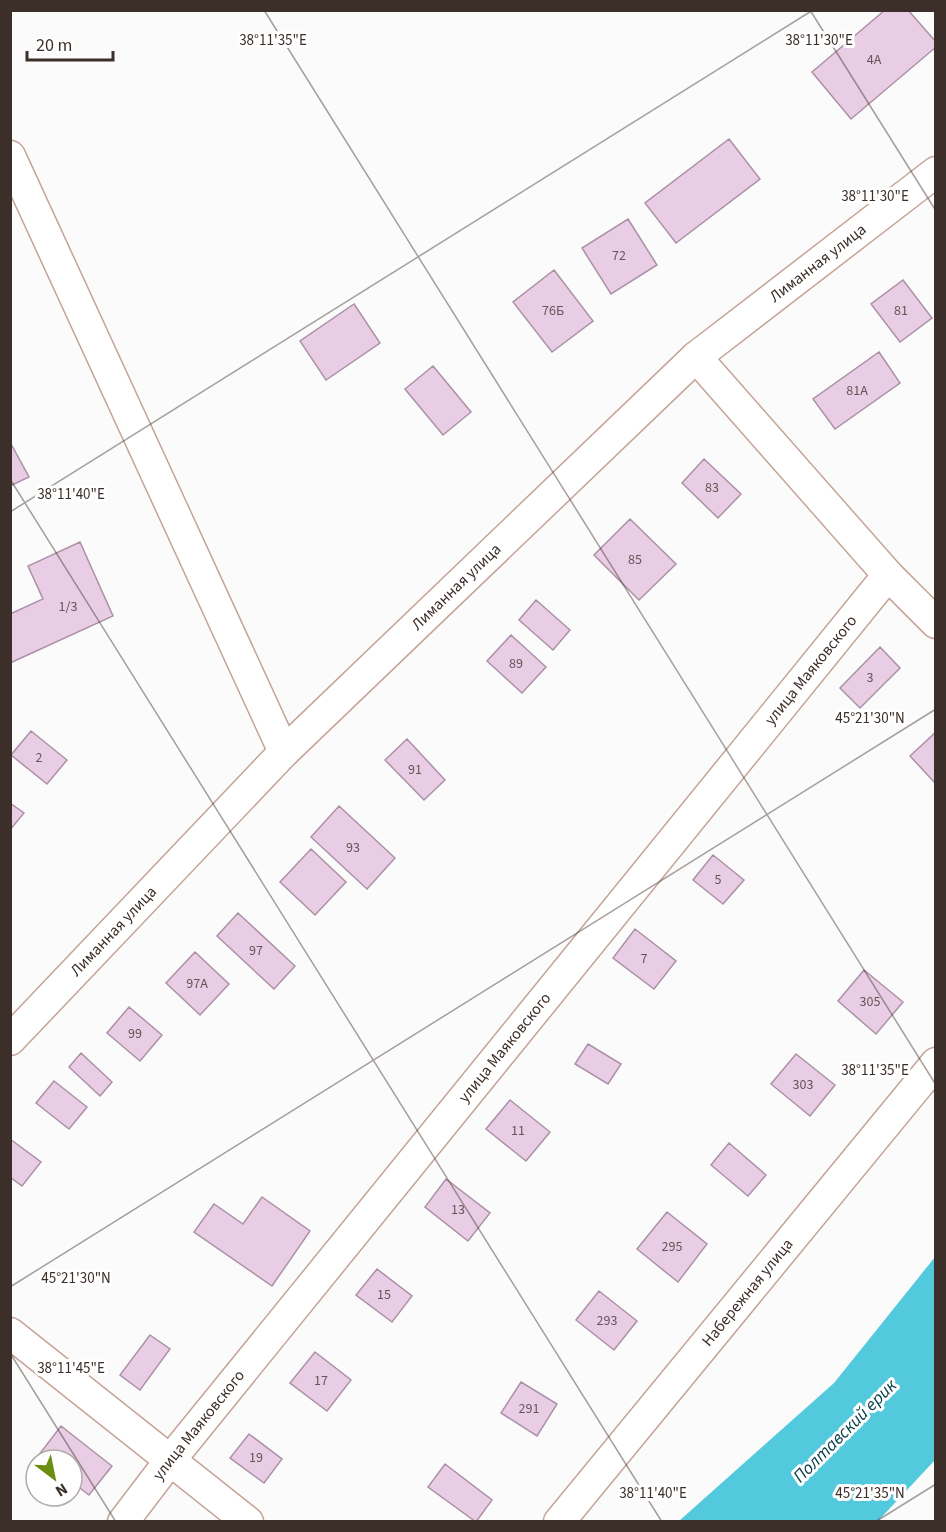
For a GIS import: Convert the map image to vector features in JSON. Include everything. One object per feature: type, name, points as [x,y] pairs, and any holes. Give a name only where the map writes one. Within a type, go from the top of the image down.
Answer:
[{"type":"street","points":[[10,156],[284,752]]},
{"type":"street","name":"Лиманная улица","points":[[10,1040],[284,752],[696,357],[936,172]]},
{"type":"street","points":[[696,357],[888,575],[936,623]]},
{"type":"street","name":"улица Маяковского","points":[[123,1521],[888,575]]},
{"type":"street","name":"Набережная улица","points":[[559,1521],[936,1063]]},
{"type":"street","points":[[10,1333],[248,1521]]},
{"type":"water","name":"Полтавский ерик","points":[[935,1257],[935,1460],[878,1521],[679,1521],[834,1383]]},
{"type":"building","points":[[885,10],[908,10],[936,42],[936,47],[851,119],[812,72]]},
{"type":"building","points":[[729,139],[760,179],[676,243],[645,203]]},
{"type":"building","points":[[628,219],[657,265],[611,294],[582,248]]},
{"type":"building","points":[[554,270],[593,321],[552,352],[513,302]]},
{"type":"building","points":[[903,280],[932,318],[900,342],[871,304]]},
{"type":"building","points":[[354,304],[380,343],[326,380],[300,341]]},
{"type":"building","points":[[879,352],[900,383],[835,429],[813,399]]},
{"type":"building","points":[[433,366],[471,412],[443,435],[405,389]]},
{"type":"building","points":[[10,442],[29,477],[10,486]]},
{"type":"building","points":[[704,459],[741,494],[718,518],[682,483]]},
{"type":"building","points":[[630,519],[676,564],[639,600],[594,555]]},
{"type":"building","points":[[80,542],[113,616],[10,663],[10,614],[43,599],[28,566]]},
{"type":"building","points":[[536,600],[570,630],[553,650],[519,620]]},
{"type":"building","points":[[511,635],[546,667],[522,693],[487,661]]},
{"type":"building","points":[[880,647],[900,668],[860,708],[840,688]]},
{"type":"building","points":[[31,731],[67,760],[47,784],[11,755]]},
{"type":"building","points":[[936,732],[936,783],[935,783],[910,756]]},
{"type":"building","points":[[407,739],[445,780],[424,800],[385,760]]},
{"type":"building","points":[[10,803],[24,813],[10,830]]},
{"type":"building","points":[[339,806],[395,858],[367,889],[311,837]]},
{"type":"building","points":[[311,849],[346,882],[315,915],[280,882]]},
{"type":"building","points":[[713,855],[744,880],[723,904],[693,880]]},
{"type":"building","points":[[238,913],[295,966],[274,989],[217,936]]},
{"type":"building","points":[[635,929],[676,961],[654,989],[613,958]]},
{"type":"building","points":[[195,952],[229,984],[200,1015],[166,983]]},
{"type":"building","points":[[864,970],[903,1002],[876,1034],[838,1001]]},
{"type":"building","points":[[129,1007],[162,1035],[140,1061],[107,1033]]},
{"type":"building","points":[[588,1044],[621,1064],[608,1084],[575,1064]]},
{"type":"building","points":[[81,1053],[112,1082],[100,1096],[69,1067]]},
{"type":"building","points":[[796,1054],[835,1085],[810,1116],[771,1084]]},
{"type":"building","points":[[54,1081],[87,1107],[69,1129],[36,1103]]},
{"type":"building","points":[[510,1100],[550,1132],[526,1161],[486,1129]]},
{"type":"building","points":[[10,1139],[41,1162],[22,1186],[10,1177]]},
{"type":"building","points":[[729,1143],[766,1175],[748,1196],[711,1165]]},
{"type":"building","points":[[446,1179],[490,1213],[468,1241],[425,1207]]},
{"type":"building","points":[[262,1197],[310,1231],[272,1286],[194,1232],[214,1204],[243,1224]]},
{"type":"building","points":[[667,1212],[707,1244],[678,1282],[637,1249]]},
{"type":"building","points":[[377,1269],[412,1296],[392,1322],[356,1295]]},
{"type":"building","points":[[599,1291],[637,1321],[614,1350],[576,1320]]},
{"type":"building","points":[[150,1335],[170,1349],[140,1390],[120,1375]]},
{"type":"building","points":[[315,1352],[351,1380],[327,1411],[290,1383]]},
{"type":"building","points":[[521,1382],[557,1404],[537,1436],[501,1413]]},
{"type":"building","points":[[61,1426],[112,1466],[89,1495],[84,1491],[84,1448],[44,1448]]},
{"type":"building","points":[[249,1434],[282,1459],[264,1483],[230,1458]]},
{"type":"building","points":[[445,1464],[492,1500],[476,1522],[428,1487]]}]
